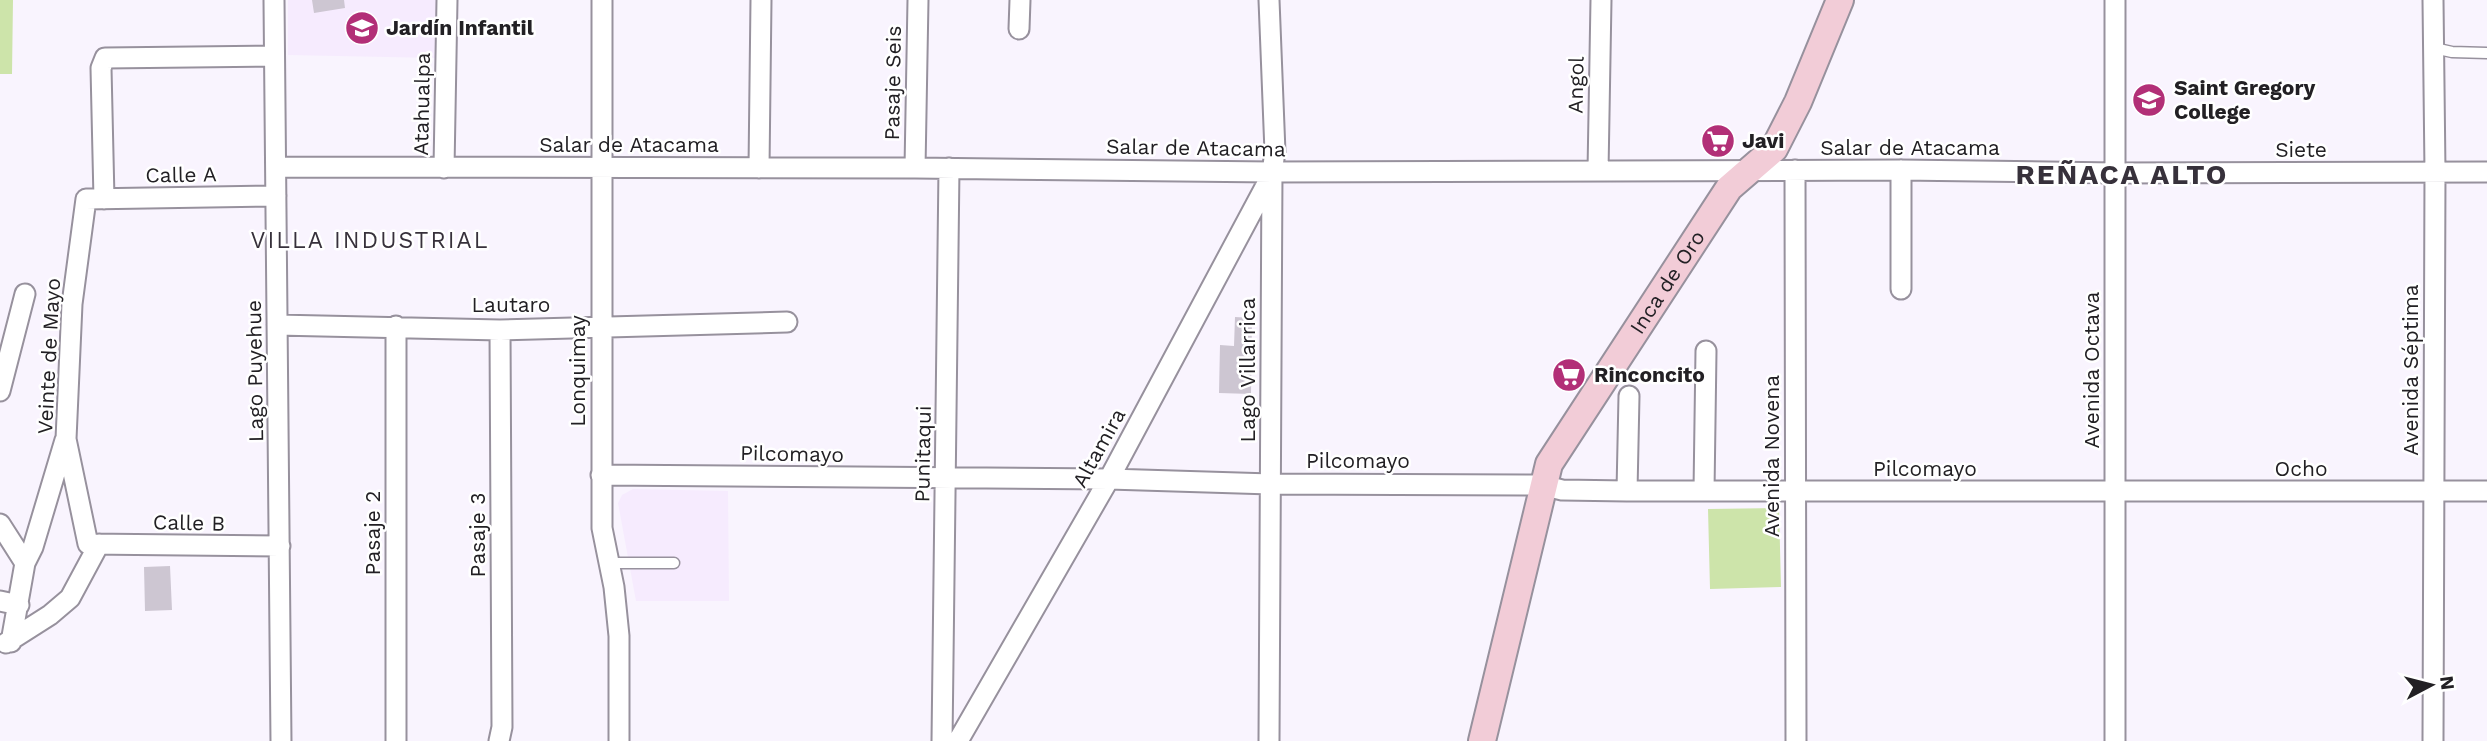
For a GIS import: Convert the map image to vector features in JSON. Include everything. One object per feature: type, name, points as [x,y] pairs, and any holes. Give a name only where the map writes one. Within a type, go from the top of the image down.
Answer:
[{"type":"street","name":"Lago Puyehue","points":[[274,0],[281,741]]},
{"type":"street","name":"Atahualpa","points":[[444,168],[447,0]]},
{"type":"street","name":"Lonquimay","points":[[602,0],[602,528],[620,636],[619,741]]},
{"type":"street","points":[[760,168],[761,0]]},
{"type":"street","name":"Pasaje Seis","points":[[915,168],[918,0]]},
{"type":"street","points":[[1019,29],[1020,0]]},
{"type":"street","name":"Lago Villarrica","points":[[1269,0],[1275,152],[1272,172],[1269,741]]},
{"type":"street","name":"Angol","points":[[1598,171],[1601,0]]},
{"type":"street","name":"Inca de Oro","points":[[1482,741],[1549,464],[1729,188],[1774,149],[1798,102],[1840,0]]},
{"type":"street","name":"Avenida Octava","points":[[2115,0],[2115,741]]},
{"type":"street","name":"Avenida Séptima","points":[[2433,0],[2433,741]]},
{"type":"street","name":"Veinte de Mayo","points":[[99,544],[88,544],[65,439],[72,304],[95,199],[101,68],[105,58],[274,56]]},
{"type":"street","name":"Salar de Atacama","points":[[276,167],[602,166],[1272,172],[1901,170],[2115,173]]},
{"type":"street","name":"Punitaqui","points":[[942,741],[949,168]]},
{"type":"street","name":"Avenida Novena","points":[[1795,170],[1796,741]]},
{"type":"street","points":[[1901,170],[1902,289]]},
{"type":"street","name":"Altamira","points":[[958,741],[1109,479],[1272,172]]},
{"type":"street","name":"Siete","points":[[2115,173],[2487,172]]},
{"type":"street","name":"Calle A","points":[[95,199],[276,195]]},
{"type":"street","points":[[0,391],[25,294]]},
{"type":"street","name":"Lautaro","points":[[277,325],[500,330],[787,322]]},
{"type":"street","name":"Pasaje 2","points":[[396,326],[396,741]]},
{"type":"street","name":"Pasaje 3","points":[[499,741],[502,727],[500,330]]},
{"type":"street","points":[[1704,491],[1706,351]]},
{"type":"street","points":[[1627,491],[1629,396]]},
{"type":"street","points":[[5,643],[9,603],[33,547],[65,439]]},
{"type":"street","name":"Pilcomayo","points":[[601,475],[1542,485],[1562,490],[1627,491],[2115,493]]},
{"type":"street","name":"Ocho","points":[[2115,493],[2487,491]]},
{"type":"street","points":[[0,524],[25,563]]},
{"type":"street","points":[[5,643],[50,615],[70,598],[99,544]]},
{"type":"street","name":"Calle B","points":[[99,544],[279,546]]},
{"type":"lane","points":[[2434,48],[2452,52],[2487,53]]},
{"type":"lane","points":[[609,563],[674,563]]},
{"type":"shaded area","name":"Jardín Infantil","points":[[288,0],[437,0],[436,58],[288,55]]},
{"type":"shaded area","points":[[633,489],[728,491],[729,601],[636,601],[618,503],[622,495]]},
{"type":"green space","points":[[0,0],[13,0],[12,74],[0,74]]},
{"type":"green space","points":[[1779,508],[1781,587],[1710,589],[1708,509]]},
{"type":"building","points":[[312,0],[344,0],[345,8],[314,13]]},
{"type":"building","points":[[1235,317],[1252,318],[1251,394],[1219,393],[1220,345],[1234,346]]},
{"type":"building","points":[[170,566],[172,610],[145,611],[144,567]]},
{"type":"place","name":"Jardín Infantil","points":[[362,28]]},
{"type":"place","name":"Saint Gregory College","points":[[2149,100]]},
{"type":"place","name":"Javi","points":[[1718,141]]},
{"type":"place","name":"Rinconcito","points":[[1569,375]]},
{"type":"district","name":"REÑACA ALTO","points":[[2122,174]]},
{"type":"district","name":"VILLA INDUSTRIAL","points":[[370,240]]}]
